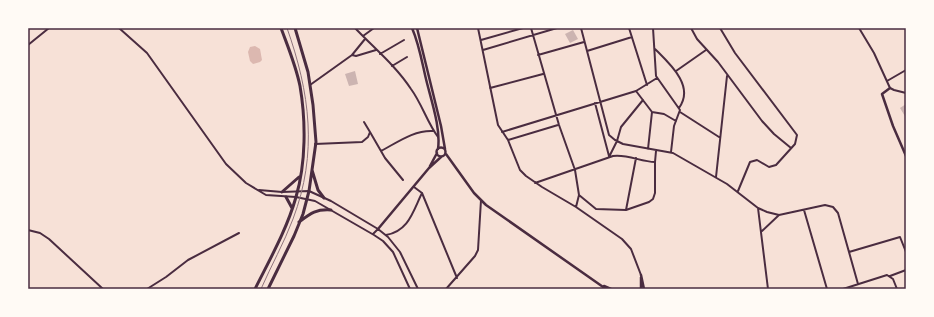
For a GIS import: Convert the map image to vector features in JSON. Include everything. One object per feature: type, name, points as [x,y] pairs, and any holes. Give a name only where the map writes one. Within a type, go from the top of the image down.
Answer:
[{"type":"highway","points":[[255,289],[292,208],[301,176],[304,140],[300,86],[281,28]]},
{"type":"highway","points":[[268,289],[299,222],[307,199],[315,144],[313,105],[310,84],[301,44],[295,28]]},
{"type":"highway","points":[[312,169],[318,190],[324,198]]},
{"type":"highway","points":[[282,192],[301,176]]},
{"type":"highway","points":[[286,197],[292,208]]},
{"type":"highway","points":[[299,222],[315,211],[322,209],[331,210]]},
{"type":"street","points":[[28,45],[49,28]]},
{"type":"street","points":[[119,28],[147,54],[230,168],[246,183],[266,195],[296,197],[319,202],[373,234],[392,252],[410,289]]},
{"type":"street","points":[[355,28],[406,82],[415,94],[439,138]]},
{"type":"street","points":[[363,36],[374,28]]},
{"type":"street","points":[[412,28],[421,57],[439,138],[437,153],[429,168]]},
{"type":"street","points":[[417,28],[441,126],[446,154],[464,180],[481,200],[498,214],[606,289]]},
{"type":"street","points":[[478,28],[498,125],[508,140],[519,168],[535,183],[576,207],[624,241],[632,252],[641,275],[643,289]]},
{"type":"street","points":[[481,40],[524,28]]},
{"type":"street","points":[[531,28],[558,125],[575,170],[579,195],[576,207]]},
{"type":"street","points":[[483,50],[557,28]]},
{"type":"street","points":[[581,28],[609,135],[616,141],[623,144],[656,151],[671,152],[716,177],[738,191],[758,208],[767,212],[779,215],[826,205],[835,208],[838,213],[858,284]]},
{"type":"street","points":[[629,28],[647,85]]},
{"type":"street","points":[[653,28],[657,78],[679,108],[680,112],[676,121],[671,152]]},
{"type":"street","points":[[691,28],[697,39],[718,62],[766,125],[774,134],[791,148]]},
{"type":"street","points":[[720,28],[735,53],[796,132],[797,141],[776,165],[772,167],[769,167],[757,160],[751,161],[738,191]]},
{"type":"street","points":[[860,28],[890,88],[906,93]]},
{"type":"street","points":[[587,51],[632,37]]},
{"type":"street","points":[[310,84],[352,55],[365,39]]},
{"type":"street","points":[[380,54],[404,40]]},
{"type":"street","points":[[538,55],[584,42]]},
{"type":"street","points":[[654,49],[676,71],[683,86],[685,98],[679,108]]},
{"type":"street","points":[[352,55],[356,56],[376,50]]},
{"type":"street","points":[[676,71],[706,50]]},
{"type":"street","points":[[392,66],[407,57]]},
{"type":"street","points":[[887,80],[906,70]]},
{"type":"street","points":[[490,88],[544,74]]},
{"type":"street","points":[[716,177],[728,75]]},
{"type":"street","points":[[502,132],[636,91],[657,78]]},
{"type":"street","points":[[890,88],[882,94],[893,126],[906,156]]},
{"type":"street","points":[[636,91],[652,112],[648,149]]},
{"type":"street","points":[[610,157],[621,127],[643,100]]},
{"type":"street","points":[[595,104],[610,157]]},
{"type":"street","points":[[652,112],[664,114],[676,121]]},
{"type":"street","points":[[680,112],[720,137]]},
{"type":"street","points":[[364,122],[381,151],[403,180]]},
{"type":"street","points":[[508,140],[558,125]]},
{"type":"street","points":[[381,151],[415,133],[434,131]]},
{"type":"street","points":[[315,144],[360,143],[366,139],[370,132]]},
{"type":"street","points":[[438,149],[445,149]]},
{"type":"street","points":[[579,195],[596,209],[626,210],[647,203],[654,198],[656,189],[656,151]]},
{"type":"street","points":[[437,153],[441,157]]},
{"type":"street","points":[[373,234],[429,168],[446,154]]},
{"type":"street","points":[[535,183],[610,157],[622,156],[648,162],[655,162]]},
{"type":"street","points":[[626,210],[636,158]]},
{"type":"street","points":[[414,187],[422,193],[457,278]]},
{"type":"street","points":[[258,190],[297,193],[309,191],[378,229],[386,235],[400,252],[418,289]]},
{"type":"street","points":[[386,235],[398,232],[406,225],[422,193]]},
{"type":"street","points":[[446,289],[457,278],[478,250],[481,200]]},
{"type":"street","points":[[758,208],[768,289]]},
{"type":"street","points":[[804,210],[827,289]]},
{"type":"street","points":[[762,231],[779,215]]},
{"type":"street","points":[[28,230],[40,233],[49,239],[103,289]]},
{"type":"street","points":[[147,289],[188,260],[239,232]]},
{"type":"street","points":[[849,252],[900,237],[906,252]]},
{"type":"street","points":[[843,289],[885,275],[890,276],[906,270]]},
{"type":"street","points":[[890,276],[894,280],[897,289]]},
{"type":"street","points":[[598,283],[610,289]]},
{"type":"shaded area","points":[[255,46],[260,49],[262,60],[253,64],[250,61],[248,52],[250,47]]},
{"type":"building","points":[[573,30],[578,39],[570,43],[565,34]]},
{"type":"building","points":[[355,71],[358,84],[349,86],[345,74]]},
{"type":"building","points":[[906,104],[906,118],[900,108]]},
{"type":"tram line","points":[[261,289],[293,219],[301,195],[306,170],[308,147],[306,100],[295,52],[287,28]]}]
